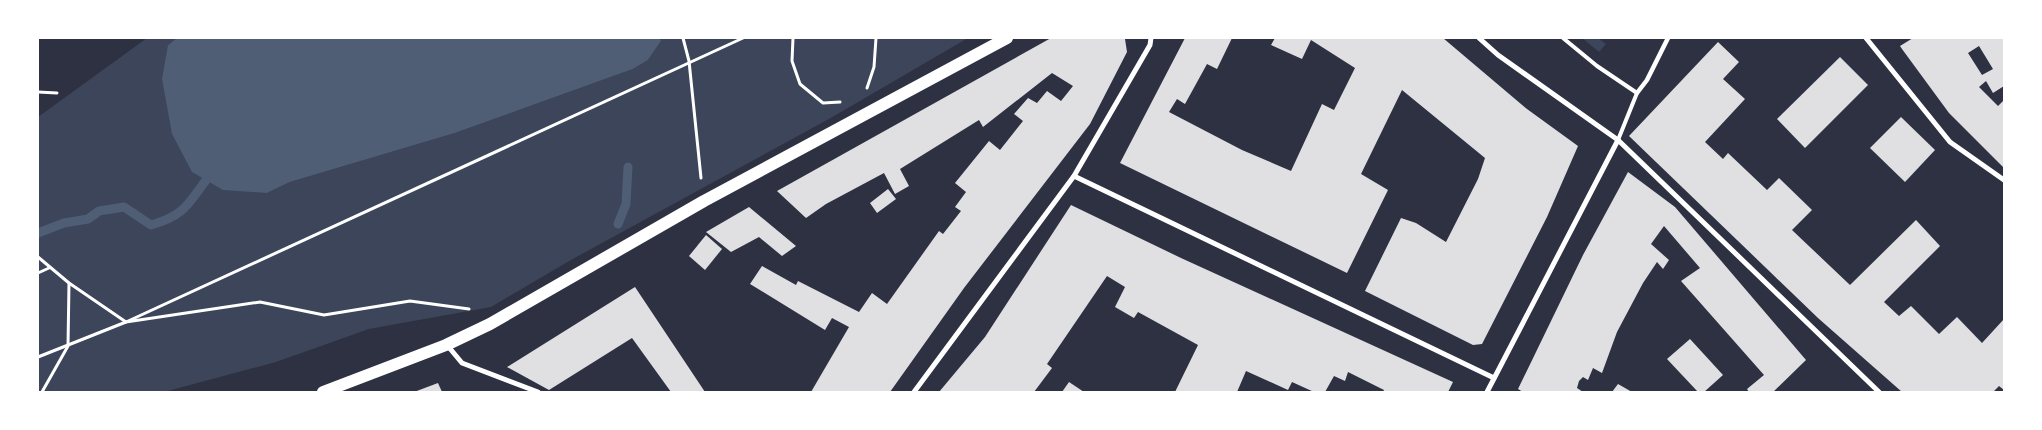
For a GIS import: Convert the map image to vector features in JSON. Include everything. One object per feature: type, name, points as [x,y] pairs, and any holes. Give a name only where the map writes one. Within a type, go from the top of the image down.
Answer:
[{"type":"main road","points":[[323,392],[446,345],[490,324],[704,200],[1007,38]]},
{"type":"street","points":[[914,392],[1074,176],[1150,45],[1151,38]]},
{"type":"street","points":[[1479,38],[1498,55],[1618,140],[1879,392]]},
{"type":"street","points":[[1637,93],[1647,80],[1668,38]]},
{"type":"street","points":[[1866,38],[1950,142],[2004,180]]},
{"type":"street","points":[[1488,392],[1618,140]]},
{"type":"street","points":[[1074,176],[1494,378]]},
{"type":"street","points":[[446,345],[462,363],[538,392]]},
{"type":"lane","points":[[1563,38],[1597,66],[1637,93],[1618,140]]},
{"type":"path","points":[[683,38],[689,61],[704,200]]},
{"type":"path","points":[[38,357],[126,322],[689,61],[743,38]]},
{"type":"path","points":[[793,38],[792,60],[800,84],[823,103],[846,101]]},
{"type":"path","points":[[866,91],[874,67],[876,38]]},
{"type":"path","points":[[38,92],[57,93]]},
{"type":"path","points":[[38,257],[69,283],[126,322],[260,302],[324,316],[410,301],[481,311],[490,324]]},
{"type":"path","points":[[38,273],[50,268]]},
{"type":"path","points":[[42,392],[68,346],[69,283]]},
{"type":"shaded area","points":[[147,38],[177,38],[168,45],[267,193],[290,182],[455,133],[633,69],[648,60],[661,41],[660,38],[968,38],[829,119],[571,260],[491,307],[369,329],[276,362],[164,392],[38,392],[38,117]]},
{"type":"shaded area","points":[[177,38],[660,38],[661,41],[648,60],[633,69],[455,133],[290,182],[267,193],[223,190],[192,172],[172,134],[162,79],[168,45]]},
{"type":"shaded area","points":[[1582,38],[1598,38],[1606,44],[1599,52]]},
{"type":"building","points":[[1051,38],[1125,39],[1127,52],[1090,124],[964,288],[890,392],[811,392],[849,327],[832,318],[825,330],[750,284],[762,266],[796,285],[798,281],[859,312],[872,293],[887,304],[939,231],[943,234],[961,211],[955,207],[966,192],[955,183],[989,141],[1000,150],[1023,121],[1014,114],[1028,98],[1037,103],[1047,91],[1061,101],[1073,86],[1052,73],[983,127],[979,120],[900,169],[909,186],[895,194],[884,173],[826,204],[806,218],[777,191]]},
{"type":"building","points":[[1185,38],[1232,38],[1217,69],[1207,64],[1185,104],[1177,99],[1169,112],[1242,150],[1291,171],[1322,104],[1334,110],[1355,68],[1311,40],[1302,59],[1271,45],[1275,38],[1443,38],[1527,109],[1578,146],[1547,217],[1482,344],[1473,345],[1365,291],[1401,218],[1416,223],[1446,242],[1478,179],[1485,158],[1402,90],[1361,174],[1388,190],[1347,273],[1120,163]]},
{"type":"building","points":[[1913,38],[2004,38],[2004,86],[1993,93],[1986,81],[1979,87],[1998,106],[2004,100],[2004,168],[1949,113],[1900,46]],"holes":[[[1979,46],[1993,69],[1982,75],[1968,53]]]},
{"type":"building","points":[[1718,42],[1739,62],[1723,79],[1745,99],[1705,142],[1723,159],[1728,153],[1767,190],[1779,178],[1812,210],[1792,230],[1850,285],[1916,220],[1940,246],[1884,302],[1899,316],[1911,306],[1939,334],[1957,317],[1982,343],[2004,319],[2004,390],[1999,386],[1993,392],[1902,392],[1818,318],[1629,136]]},
{"type":"building","points":[[1840,57],[1868,85],[1805,148],[1777,119]]},
{"type":"building","points":[[1901,117],[1935,150],[1905,182],[1870,148]]},
{"type":"building","points":[[1628,172],[1675,207],[1806,360],[1773,392],[1749,392],[1747,389],[1764,375],[1681,281],[1700,268],[1664,226],[1651,244],[1669,260],[1663,269],[1657,262],[1643,283],[1617,332],[1602,373],[1593,368],[1588,380],[1583,377],[1579,381],[1577,388],[1583,392],[1523,392],[1518,389],[1583,255]]},
{"type":"building","points":[[888,189],[896,199],[877,213],[870,203]]},
{"type":"building","points":[[1071,205],[1181,258],[1453,382],[1448,392],[1383,392],[1384,390],[1348,372],[1345,381],[1334,376],[1325,392],[1314,392],[1292,382],[1288,390],[1246,371],[1237,392],[1175,392],[1198,345],[1138,312],[1134,318],[1115,307],[1125,287],[1107,276],[1047,364],[1052,368],[1034,392],[939,392],[985,337]]},
{"type":"building","points":[[749,207],[796,246],[782,256],[759,237],[731,252],[706,232]]},
{"type":"building","points":[[706,235],[722,249],[705,270],[689,256]]},
{"type":"building","points":[[635,287],[705,392],[671,392],[632,338],[549,390],[507,367]]},
{"type":"building","points":[[1690,339],[1723,375],[1704,392],[1698,392],[1667,359]]},
{"type":"building","points":[[1069,382],[1084,392],[1062,392]]},
{"type":"building","points":[[438,383],[442,392],[414,392]]},
{"type":"building","points":[[1618,384],[1632,392],[1612,392]]},
{"type":"waterway","points":[[618,224],[626,204],[628,167]]},
{"type":"waterway","points":[[38,233],[64,223],[88,219],[99,211],[124,207],[151,225],[162,222],[183,209],[206,180]]}]
